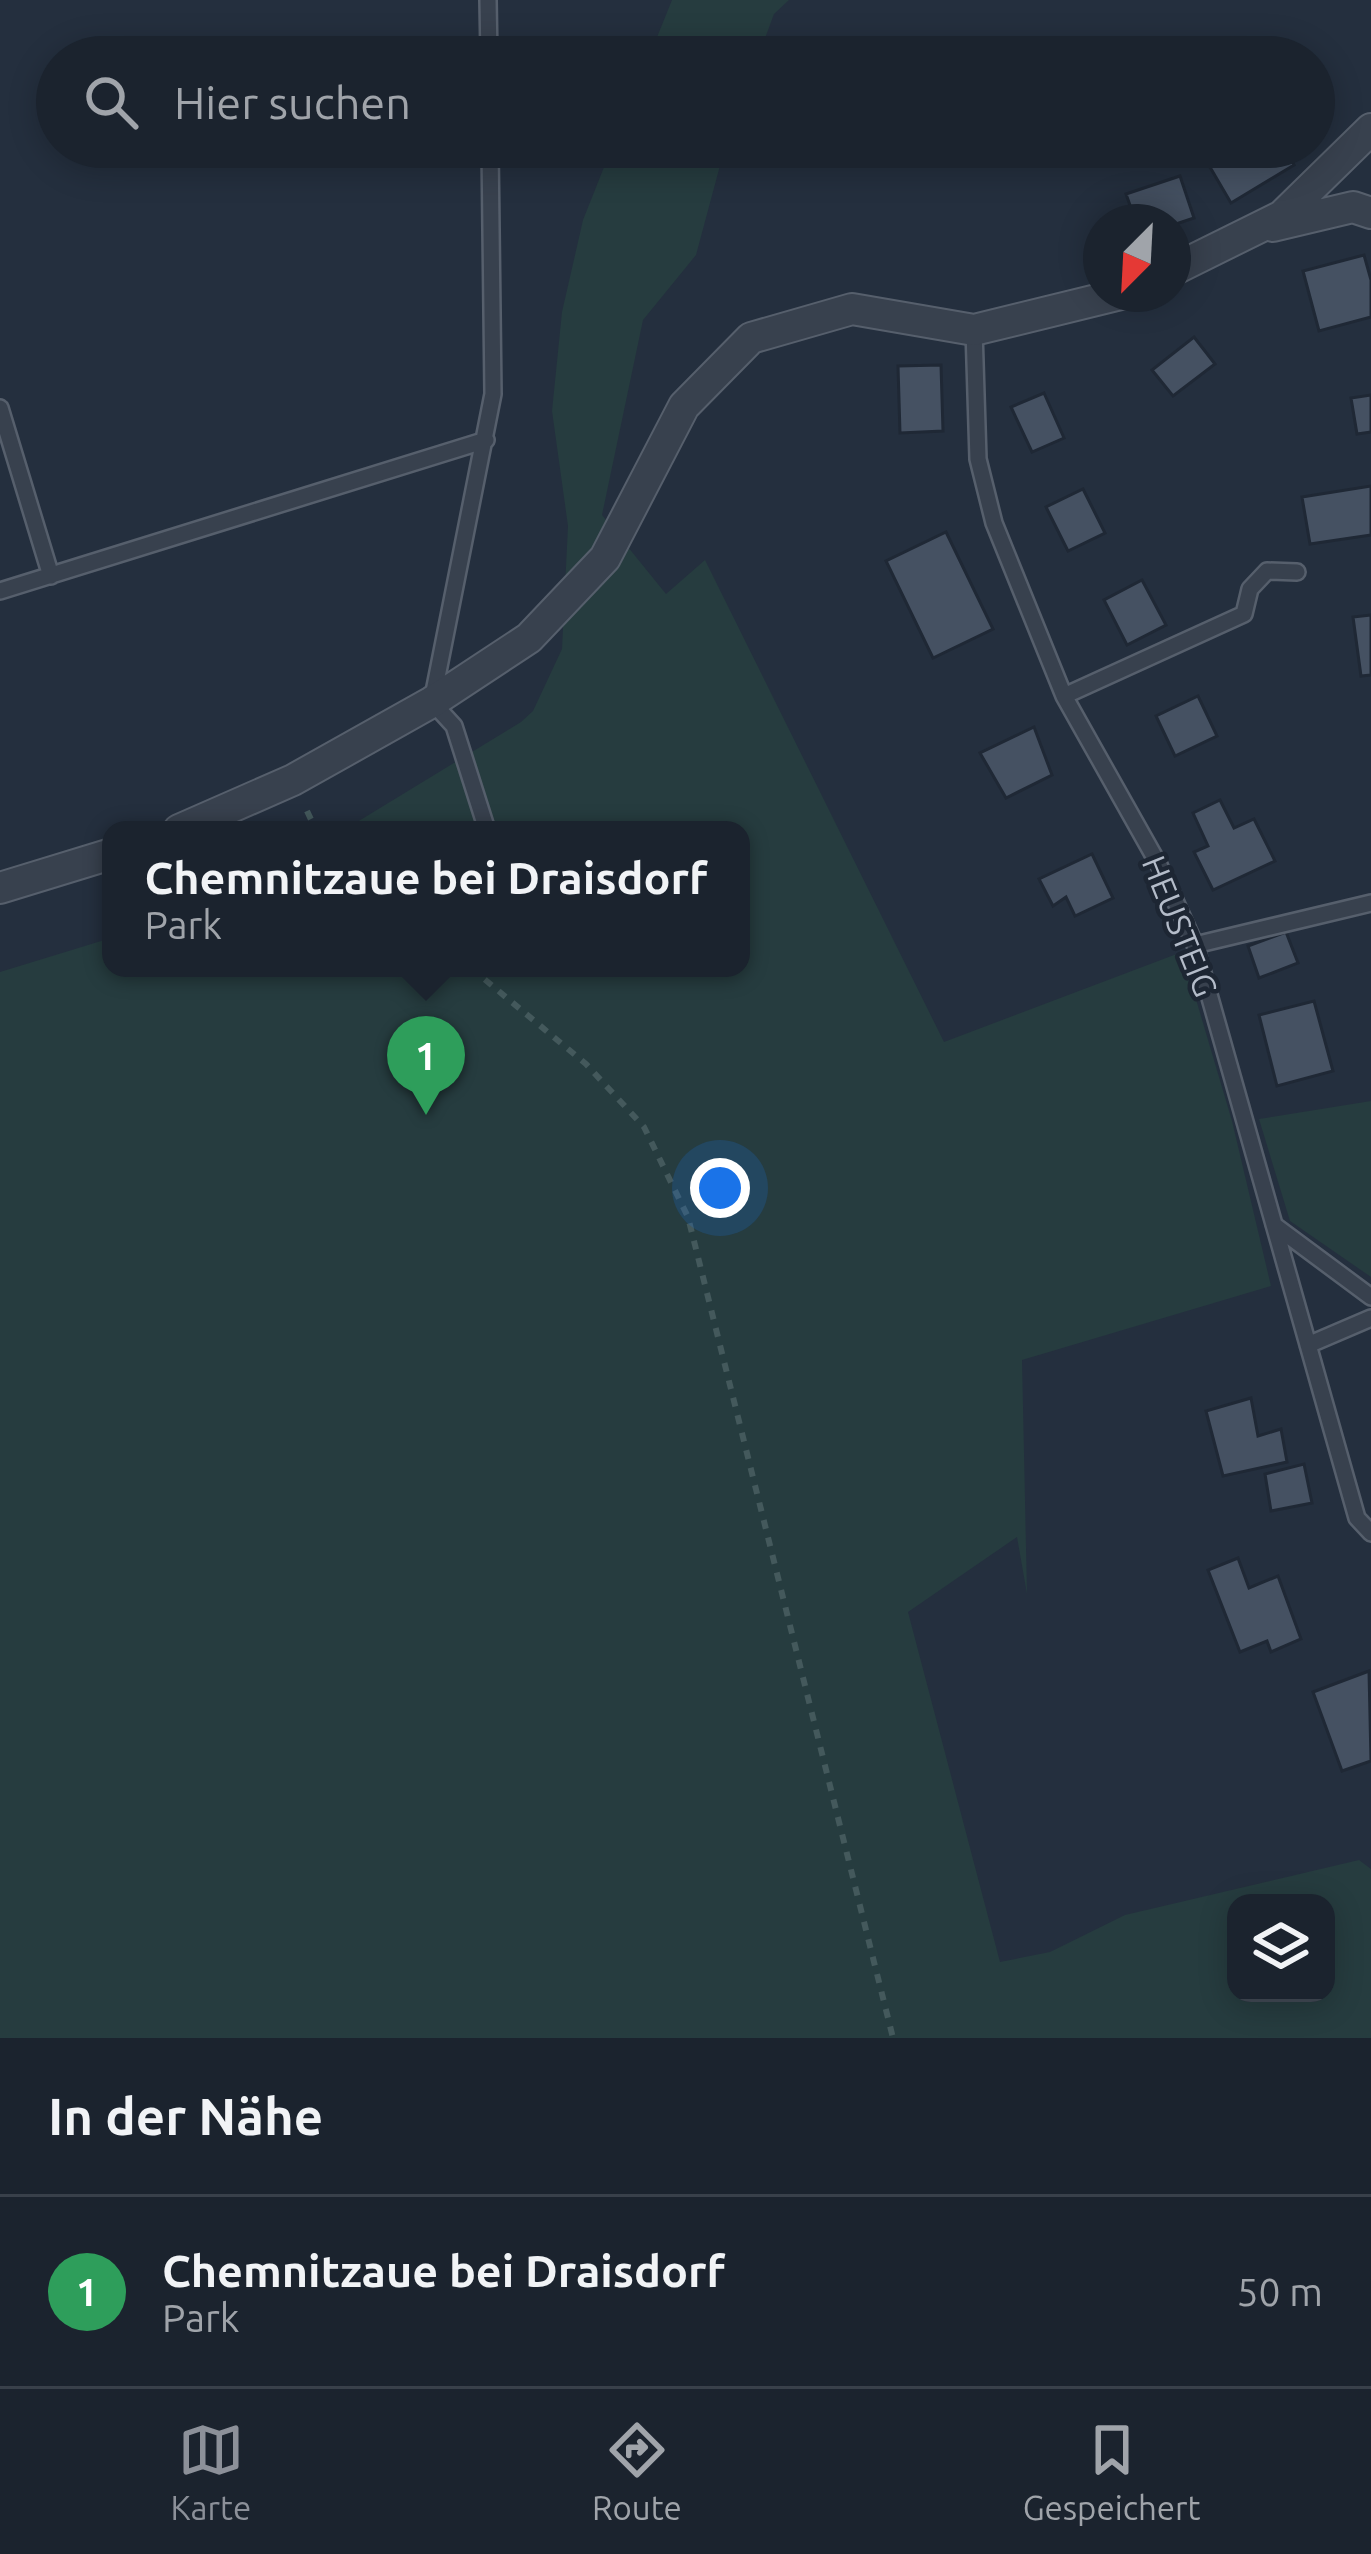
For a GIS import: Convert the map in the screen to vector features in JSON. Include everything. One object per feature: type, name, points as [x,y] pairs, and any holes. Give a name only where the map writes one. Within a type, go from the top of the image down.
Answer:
[{"type":"street","points":[[1335,164],[1371,129]]},
{"type":"street","points":[[1275,223],[1331,168]]},
{"type":"street","points":[[1191,262],[1275,223],[1353,207],[1371,213]]},
{"type":"street","points":[[200,821],[293,780],[432,702],[529,638],[605,558],[684,406],[751,338],[852,309],[974,329],[1083,303]]},
{"type":"street","points":[[0,888],[102,857]]},
{"type":"lane","points":[[488,0],[489,36]]},
{"type":"lane","points":[[484,821],[454,726],[432,702],[493,394],[490,168]]},
{"type":"lane","name":"HEUSTEIG","points":[[974,329],[976,424],[994,523],[1064,696],[1159,865],[1195,945],[1357,1519],[1371,1533]]},
{"type":"lane","points":[[0,408],[52,576]]},
{"type":"lane","points":[[0,591],[486,440]]},
{"type":"lane","points":[[1064,696],[1244,614],[1250,589],[1267,571],[1297,572]]},
{"type":"lane","points":[[1195,945],[1371,903]]},
{"type":"lane","points":[[1274,1225],[1371,1297]]},
{"type":"lane","points":[[1308,1345],[1371,1318]]},
{"type":"path","points":[[482,977],[586,1064],[644,1127],[688,1217],[893,2038]]},
{"type":"green space","points":[[672,0],[789,0],[774,14],[766,36],[657,36]]},
{"type":"green space","points":[[604,168],[719,168],[696,255],[643,320],[602,515],[666,594],[705,560],[944,1042],[1182,952],[1232,1121],[1271,1286],[1022,1360],[1027,1594],[1017,1537],[908,1612],[1000,1962],[1050,1952],[1125,1915],[1359,1860],[1371,1869],[1371,2038],[0,2038],[0,972],[102,941],[102,977],[750,977],[750,821],[359,821],[533,711],[562,649],[568,526],[552,411],[562,312],[583,220]]},
{"type":"green space","points":[[1371,1101],[1371,1277],[1290,1221],[1259,1119]]},
{"type":"building","points":[[1211,168],[1289,168],[1231,203]]},
{"type":"building","points":[[1180,176],[1189,204],[1130,204],[1126,194]]},
{"type":"building","points":[[1364,255],[1371,280],[1371,317],[1319,331],[1303,271]]},
{"type":"building","points":[[1194,337],[1215,364],[1173,396],[1152,370]]},
{"type":"building","points":[[941,365],[943,431],[900,433],[898,366]]},
{"type":"building","points":[[1044,393],[1064,438],[1032,452],[1011,407]]},
{"type":"building","points":[[1371,395],[1371,432],[1357,434],[1351,398]]},
{"type":"building","points":[[1371,486],[1371,535],[1310,544],[1302,497]]},
{"type":"building","points":[[1083,489],[1105,533],[1068,551],[1046,507]]},
{"type":"building","points":[[946,532],[993,629],[933,658],[886,561]]},
{"type":"building","points":[[1142,580],[1166,625],[1127,645],[1104,600]]},
{"type":"building","points":[[1371,615],[1371,675],[1361,676],[1353,617]]},
{"type":"building","points":[[1198,696],[1217,736],[1175,756],[1156,716]]},
{"type":"building","points":[[1034,727],[1052,775],[1006,798],[980,753]]},
{"type":"building","points":[[1220,800],[1234,828],[1254,819],[1275,861],[1213,890],[1194,852],[1208,846],[1193,813]]},
{"type":"building","points":[[1092,854],[1113,898],[1075,916],[1066,897],[1053,906],[1039,879]]},
{"type":"building","points":[[1286,932],[1298,963],[1259,978],[1248,946]]},
{"type":"building","points":[[1314,1001],[1333,1071],[1277,1086],[1259,1015]]},
{"type":"building","points":[[1251,1398],[1258,1436],[1281,1429],[1287,1462],[1223,1476],[1206,1411]]},
{"type":"building","points":[[1304,1464],[1312,1503],[1271,1511],[1265,1474]]},
{"type":"building","points":[[1238,1558],[1249,1588],[1278,1576],[1301,1639],[1271,1652],[1267,1641],[1240,1652],[1208,1570]]},
{"type":"building","points":[[1369,1671],[1371,1761],[1342,1771],[1313,1692]]},
{"type":"place","name":"Chemnitzaue bei Draisdorf","points":[[426,1115]]}]
